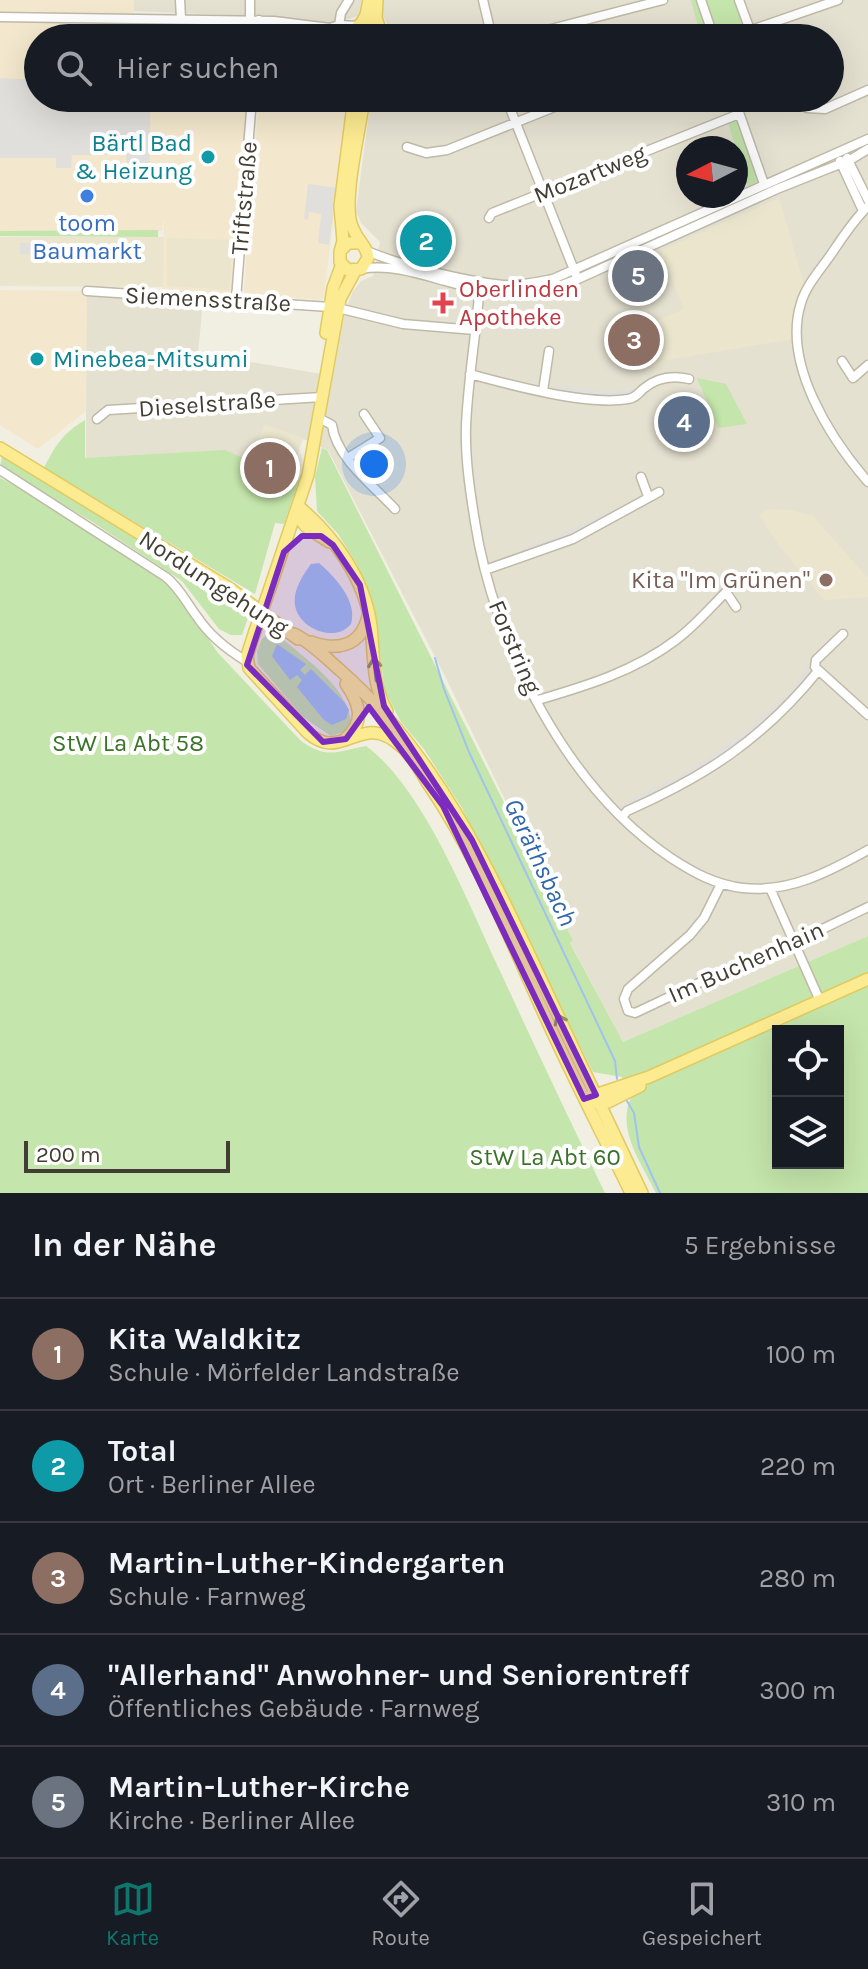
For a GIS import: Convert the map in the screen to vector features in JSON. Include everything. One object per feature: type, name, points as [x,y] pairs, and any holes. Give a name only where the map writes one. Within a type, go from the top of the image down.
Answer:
[{"type":"main road","points":[[360,24],[369,0]]},
{"type":"main road","points":[[377,0],[380,24]]},
{"type":"main road","points":[[322,397],[325,338],[342,264],[339,256],[343,241],[340,206],[352,112]]},
{"type":"main road","points":[[362,112],[349,205],[351,225],[367,262],[345,286],[334,308],[335,321],[310,465],[246,661],[251,672],[312,737],[323,742],[339,742],[376,731],[388,735],[404,748]]},
{"type":"main road","points":[[341,249],[348,243],[363,247]]},
{"type":"main road","points":[[342,264],[358,270]]},
{"type":"main road","name":"Nordumgehung","points":[[0,448],[229,588],[294,634],[346,684],[404,748],[443,806],[593,1099]]},
{"type":"main road","points":[[298,506],[299,521],[342,556]]},
{"type":"main road","points":[[298,506],[324,530],[360,585],[368,607],[378,690],[396,727]]},
{"type":"main road","points":[[284,552],[302,536],[321,536]]},
{"type":"main road","points":[[294,634],[325,647],[346,645],[361,635],[367,621],[368,607]]},
{"type":"main road","points":[[306,640],[350,678],[396,727],[429,769],[472,840],[499,891],[593,1099],[631,1193]]},
{"type":"main road","points":[[339,742],[354,730],[360,715],[358,704],[346,684]]},
{"type":"main road","points":[[593,1099],[868,979]]},
{"type":"main road","points":[[612,1129],[613,1110],[619,1098],[649,1077]]},
{"type":"main road","points":[[593,1099],[619,1098]]},
{"type":"main road","points":[[593,1099],[612,1129],[642,1193]]},
{"type":"street","points":[[180,0],[181,18]]},
{"type":"street","points":[[250,0],[255,24]]},
{"type":"street","points":[[336,24],[349,0]]},
{"type":"street","points":[[483,0],[489,24]]},
{"type":"street","points":[[570,24],[663,0]]},
{"type":"street","points":[[701,0],[709,24]]},
{"type":"street","points":[[739,0],[748,24]]},
{"type":"street","points":[[770,24],[838,0]]},
{"type":"street","points":[[0,17],[181,18],[300,24]]},
{"type":"street","points":[[844,100],[868,90]]},
{"type":"street","name":"Triftstraße","points":[[236,299],[251,112]]},
{"type":"street","points":[[512,112],[576,275]]},
{"type":"street","points":[[407,147],[426,153],[440,152],[541,112]]},
{"type":"street","points":[[739,114],[764,184]]},
{"type":"street","name":"Mozartweg","points":[[489,218],[492,213],[739,114]]},
{"type":"street","points":[[576,275],[709,219],[842,157],[868,139]]},
{"type":"street","points":[[358,270],[393,267],[525,293],[551,288],[764,184],[868,149]]},
{"type":"street","points":[[842,157],[868,200]]},
{"type":"street","points":[[842,157],[866,208],[808,288],[799,312],[797,331],[804,372],[816,404],[837,442],[868,482]]},
{"type":"street","points":[[363,247],[437,275]]},
{"type":"street","name":"Forstring","points":[[480,286],[466,429],[475,525],[485,570],[504,629],[538,700],[577,765],[622,817],[653,846],[721,884],[747,889],[770,888],[811,879],[868,850]]},
{"type":"street","name":"Siemensstraße","points":[[87,291],[334,308],[403,324],[475,330]]},
{"type":"street","points":[[543,391],[549,351]]},
{"type":"street","points":[[842,361],[853,378],[868,365]]},
{"type":"street","points":[[470,374],[595,399],[630,399],[659,379],[689,379]]},
{"type":"street","name":"Dieselstraße","points":[[97,419],[108,410],[322,397]]},
{"type":"street","points":[[348,458],[380,438],[364,414]]},
{"type":"street","points":[[319,418],[332,425],[334,438],[348,458],[395,509]]},
{"type":"street","points":[[0,470],[166,577],[182,593],[203,625],[228,650],[246,661]]},
{"type":"street","points":[[641,477],[648,496]]},
{"type":"street","points":[[485,570],[573,539],[659,492]]},
{"type":"street","points":[[538,700],[605,679],[664,650],[726,592],[736,607]]},
{"type":"street","points":[[843,634],[816,660],[815,667],[868,715]]},
{"type":"street","points":[[622,817],[627,811],[699,776],[732,754],[783,712],[818,671]]},
{"type":"street","name":"Im Buchenhain","points":[[721,884],[704,918],[690,935],[633,983],[624,999],[630,1013],[737,965],[750,964],[868,907]]},
{"type":"street","points":[[770,888],[820,1001]]},
{"type":"highlighted area","points":[[302,536],[321,536],[333,545],[360,585],[384,706],[472,840],[596,1095],[584,1099],[443,806],[369,707],[346,739],[323,742],[247,665],[284,552]]},
{"type":"shaded area","points":[[0,0],[134,0],[134,24],[24,24],[24,112],[251,112],[237,299],[163,295],[164,217],[162,231],[0,231]]},
{"type":"shaded area","points":[[134,0],[868,0],[868,936],[623,1042],[570,942],[573,940],[443,672],[328,450],[303,439],[281,498],[242,484],[117,457],[86,458],[86,295],[203,301],[198,353],[333,376],[345,312],[352,293],[361,281],[373,276],[380,242],[361,223],[356,211],[369,112],[844,112],[844,24],[387,24],[384,18],[357,16],[334,24],[255,16],[134,11]]},
{"type":"shaded area","points":[[0,78],[24,79],[24,112],[150,112],[150,168],[127,168],[126,155],[72,155],[71,168],[56,168],[56,158],[0,158]]},
{"type":"shaded area","points":[[258,112],[347,112],[324,295],[321,300],[246,293]]},
{"type":"shaded area","points":[[308,184],[337,188],[329,245],[318,243],[321,214],[309,212],[308,220],[304,219]]},
{"type":"shaded area","points":[[779,198],[804,284],[795,306],[793,339],[668,360],[657,367],[642,368],[616,352],[612,347],[617,345],[621,353],[630,349],[639,356],[647,353],[646,349],[650,347],[642,327],[684,309],[660,251]]},
{"type":"shaded area","points":[[0,237],[164,237],[163,287],[0,286]]},
{"type":"shaded area","points":[[167,238],[233,240],[229,290],[167,286]]},
{"type":"shaded area","points":[[20,243],[65,243],[65,255],[20,254]]},
{"type":"shaded area","points":[[0,290],[87,291],[86,411],[38,449],[0,425]]},
{"type":"shaded area","points":[[555,385],[609,391],[633,389],[634,395],[596,396],[554,391]]},
{"type":"shaded area","points":[[264,424],[303,438],[281,498],[242,484]]},
{"type":"shaded area","points":[[614,508],[617,513],[562,540],[519,556],[521,549],[557,536]]},
{"type":"shaded area","points":[[769,509],[792,510],[813,516],[868,578],[868,597],[824,600],[780,547],[759,515]]},
{"type":"shaded area","points":[[809,663],[814,666],[793,697],[749,736],[713,762],[660,793],[632,804],[630,799],[682,775],[742,734],[795,686]]},
{"type":"green space","points":[[691,0],[735,0],[742,24],[697,24]]},
{"type":"green space","points":[[737,121],[743,136],[732,136],[728,123]]},
{"type":"green space","points":[[748,149],[759,177],[757,182],[748,186]]},
{"type":"green space","points":[[158,230],[158,237],[0,236],[0,231]]},
{"type":"green space","points":[[697,378],[726,384],[747,424],[718,428]]},
{"type":"green space","points":[[85,420],[85,458],[225,450],[250,461],[242,484],[281,498],[289,476],[299,480],[284,524],[275,523],[255,594],[44,468],[60,441]]},
{"type":"green space","points":[[322,448],[327,450],[573,940],[570,943],[623,1042],[868,936],[868,1193],[656,1193],[629,1134],[627,1110],[631,1098],[622,1077],[593,1072],[462,808],[424,749],[401,722],[385,691],[372,598],[357,564],[338,534],[317,511],[315,477]]},
{"type":"green space","points":[[2,456],[203,579],[250,612],[242,635],[231,635],[219,629],[182,581],[91,521],[0,467]]},
{"type":"green space","points":[[0,478],[26,491],[177,593],[218,653],[301,741],[326,752],[366,746],[387,765],[407,790],[443,850],[605,1193],[0,1193]]},
{"type":"green space","points":[[272,630],[332,683],[348,709],[351,723],[344,732],[331,736],[303,717],[258,664],[257,651],[262,639]]},
{"type":"water","points":[[319,563],[338,582],[351,607],[351,624],[336,633],[318,631],[310,626],[295,605],[302,578],[311,564]]},
{"type":"water","points":[[277,644],[306,664],[300,670],[305,675],[311,669],[345,703],[349,710],[346,719],[332,725],[324,720],[297,687],[302,680],[297,675],[290,680],[272,656]]},
{"type":"waterway","name":"Geräthsbach","points":[[435,658],[469,752],[615,1061],[617,1079]]},
{"type":"waterway","name":"Geräthsbach","points":[[627,1101],[634,1113],[639,1147],[660,1193]]},
{"type":"place","name":"Bärtl Bad & Heizung","points":[[208,157]]},
{"type":"place","name":"toom Baumarkt","points":[[87,196]]},
{"type":"place","name":"Total","points":[[426,241]]},
{"type":"place","name":"Martin-Luther-Kirche","points":[[638,276]]},
{"type":"place","name":"Oberlinden Apotheke","points":[[443,303]]},
{"type":"place","name":"Martin-Luther-Kindergarten","points":[[634,340]]},
{"type":"place","name":"Minebea-Mitsumi","points":[[37,359]]},
{"type":"place","name":"\"Allerhand\" Anwohner- und Seniorentreff","points":[[684,422]]},
{"type":"place","name":"Kita Waldkitz","points":[[270,468]]},
{"type":"place","name":"Kita \"Im Grünen\"","points":[[826,580]]},
{"type":"park label","name":"StW La Abt 58","points":[[128,743]]},
{"type":"park label","name":"StW La Abt 60","points":[[545,1157]]}]
